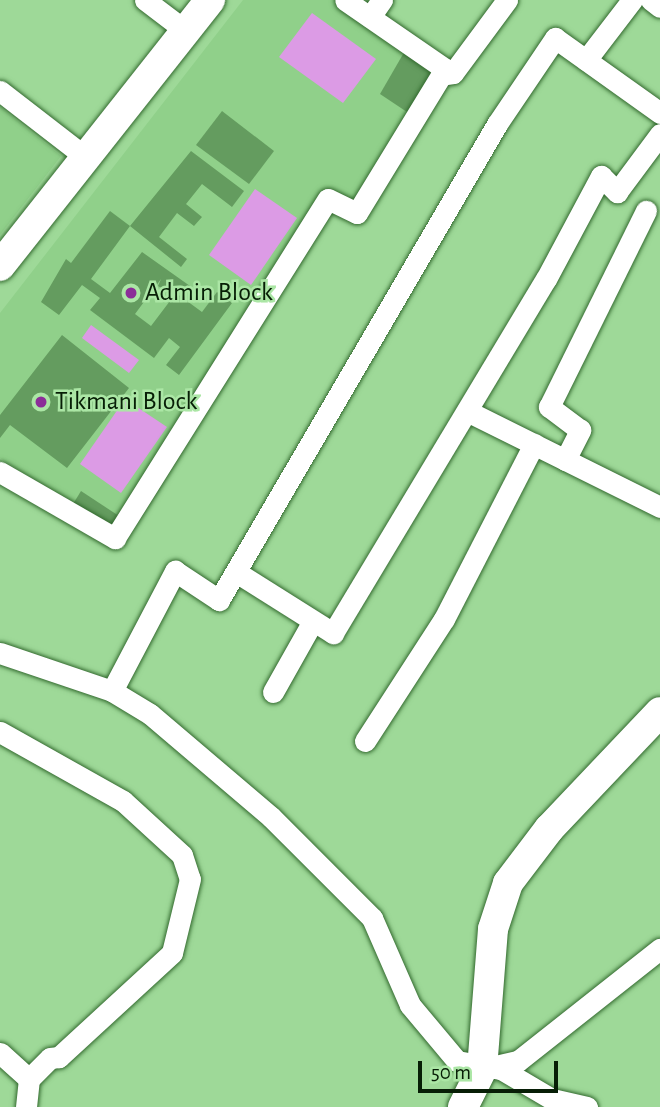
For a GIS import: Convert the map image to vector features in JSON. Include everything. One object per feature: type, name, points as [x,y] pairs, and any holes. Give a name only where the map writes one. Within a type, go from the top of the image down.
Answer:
[{"type":"street","points":[[145,0],[186,31]]},
{"type":"street","points":[[0,266],[84,156],[211,0]]},
{"type":"street","points":[[0,472],[115,538],[328,199],[357,213],[445,69],[376,9],[345,0]]},
{"type":"street","points":[[441,75],[453,73],[507,0]]},
{"type":"street","points":[[586,60],[632,0]]},
{"type":"street","points":[[651,0],[660,7]]},
{"type":"street","points":[[112,691],[174,571],[219,600],[497,124],[555,38],[660,113]]},
{"type":"street","points":[[0,91],[84,156]]},
{"type":"street","points":[[617,192],[660,134]]},
{"type":"street","points":[[236,572],[333,633],[467,411],[601,176],[617,192],[653,216],[549,407],[580,430],[565,460]]},
{"type":"street","points":[[467,411],[660,507]]},
{"type":"street","points":[[365,741],[444,619],[534,444]]},
{"type":"street","points":[[273,692],[313,621]]},
{"type":"street","points":[[0,653],[112,691],[215,766],[327,870],[372,918],[410,1005],[457,1060],[482,1069],[501,1069],[552,1099],[587,1107]]},
{"type":"street","points":[[463,1107],[482,1069],[493,929],[508,883],[550,829],[660,712]]},
{"type":"street","points":[[0,732],[123,801],[182,855],[190,879],[172,953],[29,1079],[26,1107]]},
{"type":"street","points":[[482,1069],[518,1060],[660,949]]},
{"type":"street","points":[[0,1053],[29,1079]]},
{"type":"shaded area","points":[[243,0],[336,0],[435,70],[357,207],[329,189],[112,528],[0,458],[0,313]]},
{"type":"shaded area","points":[[312,13],[376,59],[343,103],[279,57]]},
{"type":"shaded area","points":[[0,107],[61,156],[0,235]]},
{"type":"shaded area","points":[[255,189],[297,218],[251,285],[209,255]]},
{"type":"shaded area","points":[[91,325],[139,360],[129,373],[82,338]]},
{"type":"shaded area","points":[[125,399],[167,427],[121,493],[80,464]]},
{"type":"building","points":[[406,49],[435,70],[410,114],[380,94]]},
{"type":"building","points":[[222,111],[274,151],[249,184],[196,145]]},
{"type":"building","points":[[191,151],[244,191],[232,207],[202,184],[186,204],[202,217],[194,226],[177,213],[159,237],[187,259],[181,267],[130,226]]},
{"type":"building","name":"Admin Block","points":[[110,211],[130,226],[91,279],[110,293],[142,252],[190,286],[184,294],[175,289],[171,294],[158,286],[161,279],[135,314],[151,326],[176,293],[202,312],[217,292],[232,303],[179,375],[166,365],[180,347],[169,338],[154,358],[90,310],[100,298],[82,285],[59,315],[41,302],[66,259],[71,263]]},
{"type":"building","points":[[62,335],[129,388],[67,468],[10,425],[0,438],[0,415]]},
{"type":"building","points":[[81,491],[119,516],[112,528],[73,504]]},
{"type":"place","name":"Admin Block","points":[[131,293]]},
{"type":"place","name":"Tikmani Block","points":[[41,402]]}]
